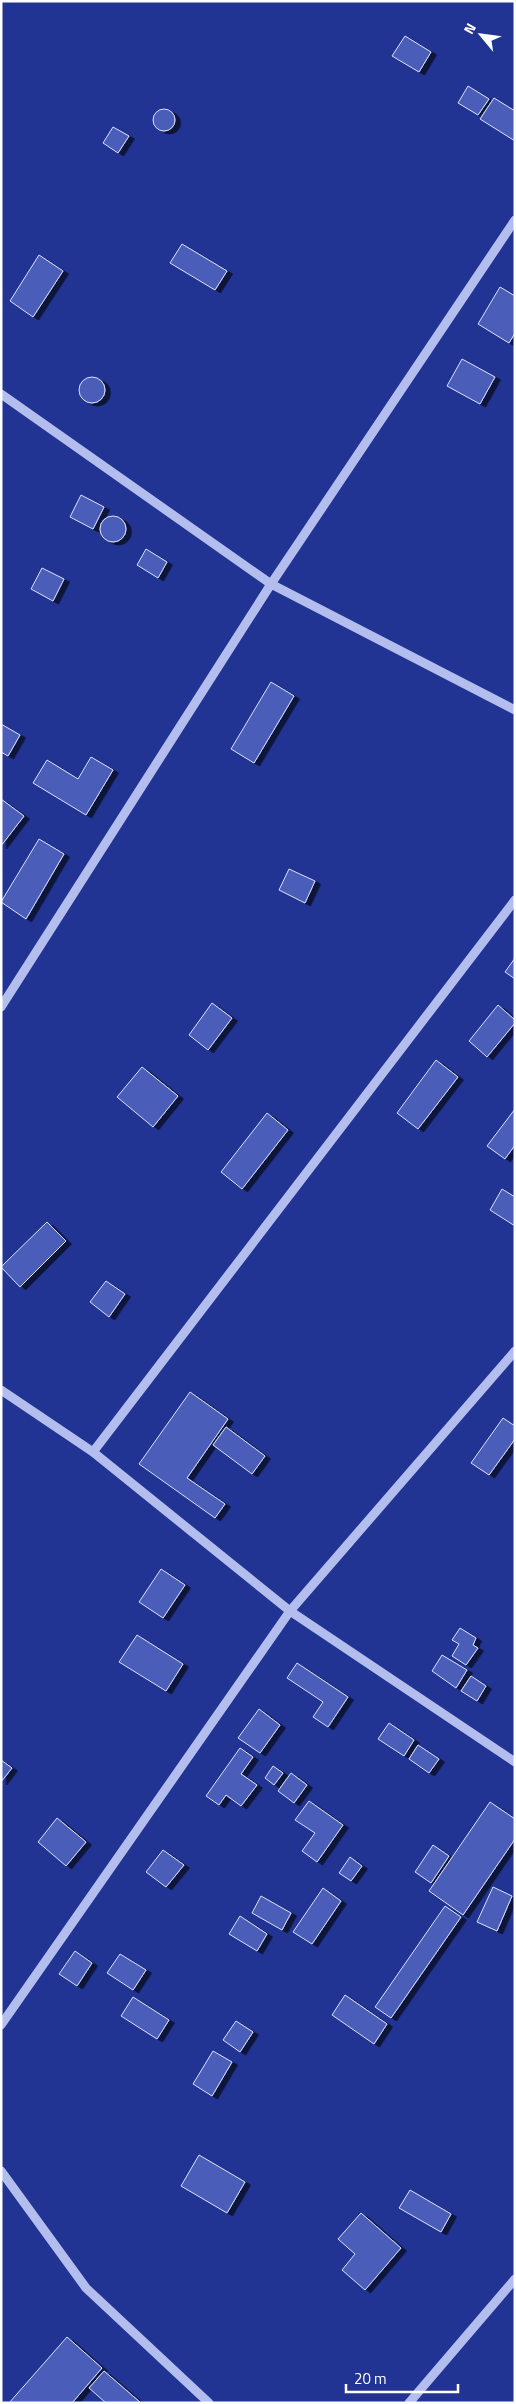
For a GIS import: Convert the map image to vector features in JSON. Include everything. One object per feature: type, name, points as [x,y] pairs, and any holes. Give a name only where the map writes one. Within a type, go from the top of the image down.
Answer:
[{"type":"street","points":[[1,1007],[271,584],[515,220]]},
{"type":"street","points":[[1,394],[271,584],[515,710]]},
{"type":"street","points":[[93,1452],[515,900]]},
{"type":"street","points":[[1,2025],[290,1611],[515,1351]]},
{"type":"street","points":[[1,1390],[93,1452],[290,1611],[515,1762]]},
{"type":"street","points":[[1,2171],[86,2288],[209,2403]]},
{"type":"street","points":[[410,2403],[515,2279]]},
{"type":"building","points":[[405,36],[431,52],[419,72],[392,56]]},
{"type":"building","points":[[468,86],[489,99],[478,115],[458,103]]},
{"type":"building","points":[[494,98],[515,111],[515,141],[480,119]]},
{"type":"building","points":[[164,109],[172,112],[175,120],[172,128],[164,131],[156,128],[153,120],[156,112]]},
{"type":"building","points":[[113,127],[129,136],[118,153],[103,143]]},
{"type":"building","points":[[182,244],[227,271],[215,290],[170,263]]},
{"type":"building","points":[[39,255],[63,271],[33,317],[10,301]]},
{"type":"building","points":[[500,287],[515,296],[515,333],[509,343],[478,324]]},
{"type":"building","points":[[462,359],[495,377],[480,404],[447,386]]},
{"type":"building","points":[[92,377],[101,381],[105,390],[101,399],[92,403],[83,399],[79,390],[83,381]]},
{"type":"building","points":[[81,495],[104,507],[93,529],[70,517]]},
{"type":"building","points":[[113,516],[122,520],[126,529],[122,538],[113,542],[104,538],[100,529],[104,520]]},
{"type":"building","points":[[146,549],[167,562],[158,578],[137,565]]},
{"type":"building","points":[[42,568],[64,579],[53,601],[31,589]]},
{"type":"building","points":[[271,682],[294,696],[254,763],[231,749]]},
{"type":"building","points":[[1,724],[20,735],[8,756],[1,752]]},
{"type":"building","points":[[91,757],[113,770],[86,815],[33,783],[47,760],[78,779]]},
{"type":"building","points":[[1,799],[24,816],[1,846]]},
{"type":"building","points":[[39,839],[64,854],[26,919],[1,902]]},
{"type":"building","points":[[289,869],[315,881],[305,903],[279,890]]},
{"type":"building","points":[[515,958],[515,979],[505,972]]},
{"type":"building","points":[[212,1003],[232,1018],[208,1050],[189,1035]]},
{"type":"building","points":[[498,1005],[515,1020],[515,1023],[487,1057],[469,1041]]},
{"type":"building","points":[[436,1060],[458,1077],[418,1129],[397,1113]]},
{"type":"building","points":[[142,1067],[178,1096],[153,1127],[117,1097]]},
{"type":"building","points":[[515,1109],[515,1145],[505,1159],[487,1146]]},
{"type":"building","points":[[267,1113],[288,1130],[242,1189],[221,1172]]},
{"type":"building","points":[[502,1189],[515,1197],[515,1226],[490,1210]]},
{"type":"building","points":[[47,1222],[66,1241],[20,1287],[1,1267]]},
{"type":"building","points":[[106,1281],[125,1294],[109,1317],[90,1302]]},
{"type":"building","points":[[190,1392],[228,1419],[187,1478],[225,1504],[215,1518],[139,1464]]},
{"type":"building","points":[[503,1418],[515,1426],[515,1439],[489,1475],[471,1463]]},
{"type":"building","points":[[226,1427],[265,1456],[252,1474],[213,1445]]},
{"type":"building","points":[[161,1569],[185,1585],[163,1618],[139,1602]]},
{"type":"building","points":[[460,1628],[476,1638],[473,1645],[478,1648],[466,1665],[452,1656],[459,1644],[452,1640]]},
{"type":"building","points":[[137,1635],[183,1664],[166,1691],[119,1662]]},
{"type":"building","points":[[442,1655],[467,1670],[456,1688],[432,1671]]},
{"type":"building","points":[[297,1663],[348,1697],[328,1727],[313,1717],[323,1702],[287,1678]]},
{"type":"building","points":[[471,1676],[486,1686],[477,1701],[461,1691]]},
{"type":"building","points":[[259,1709],[280,1725],[260,1753],[238,1738]]},
{"type":"building","points":[[389,1723],[414,1740],[404,1756],[378,1739]]},
{"type":"building","points":[[418,1745],[439,1759],[429,1773],[409,1759]]},
{"type":"building","points":[[240,1748],[253,1757],[241,1774],[257,1785],[241,1806],[226,1795],[219,1805],[206,1796]]},
{"type":"building","points":[[1,1760],[12,1768],[1,1782]]},
{"type":"building","points":[[273,1766],[283,1773],[274,1785],[265,1778]]},
{"type":"building","points":[[291,1773],[307,1785],[294,1803],[278,1791]]},
{"type":"building","points":[[309,1801],[343,1825],[317,1862],[302,1851],[315,1833],[295,1820]]},
{"type":"building","points":[[490,1802],[515,1819],[515,1839],[463,1915],[429,1891]]},
{"type":"building","points":[[57,1818],[86,1842],[66,1866],[38,1842]]},
{"type":"building","points":[[433,1845],[449,1856],[431,1883],[415,1872]]},
{"type":"building","points":[[163,1850],[184,1865],[166,1887],[146,1872]]},
{"type":"building","points":[[350,1857],[362,1866],[351,1881],[339,1873]]},
{"type":"building","points":[[493,1887],[512,1896],[497,1931],[477,1922]]},
{"type":"building","points":[[323,1888],[341,1901],[312,1944],[293,1932]]},
{"type":"building","points":[[261,1896],[291,1913],[282,1930],[252,1913]]},
{"type":"building","points":[[445,1906],[461,1917],[391,2018],[375,2007]]},
{"type":"building","points":[[240,1916],[267,1934],[257,1951],[229,1934]]},
{"type":"building","points":[[75,1951],[92,1963],[77,1986],[59,1974]]},
{"type":"building","points":[[120,1954],[146,1970],[133,1990],[107,1973]]},
{"type":"building","points":[[345,1995],[387,2024],[374,2044],[332,2015]]},
{"type":"building","points":[[133,1997],[169,2020],[157,2039],[121,2016]]},
{"type":"building","points":[[236,2021],[253,2032],[240,2052],[223,2040]]},
{"type":"building","points":[[213,2051],[232,2062],[212,2096],[193,2084]]},
{"type":"building","points":[[199,2155],[245,2182],[227,2213],[181,2186]]},
{"type":"building","points":[[410,2190],[451,2214],[441,2232],[399,2208]]},
{"type":"building","points":[[361,2213],[401,2248],[365,2290],[342,2270],[355,2254],[338,2239]]},
{"type":"building","points":[[67,2337],[102,2368],[72,2403],[9,2403]]},
{"type":"building","points":[[104,2371],[141,2403],[106,2403],[89,2388]]}]
